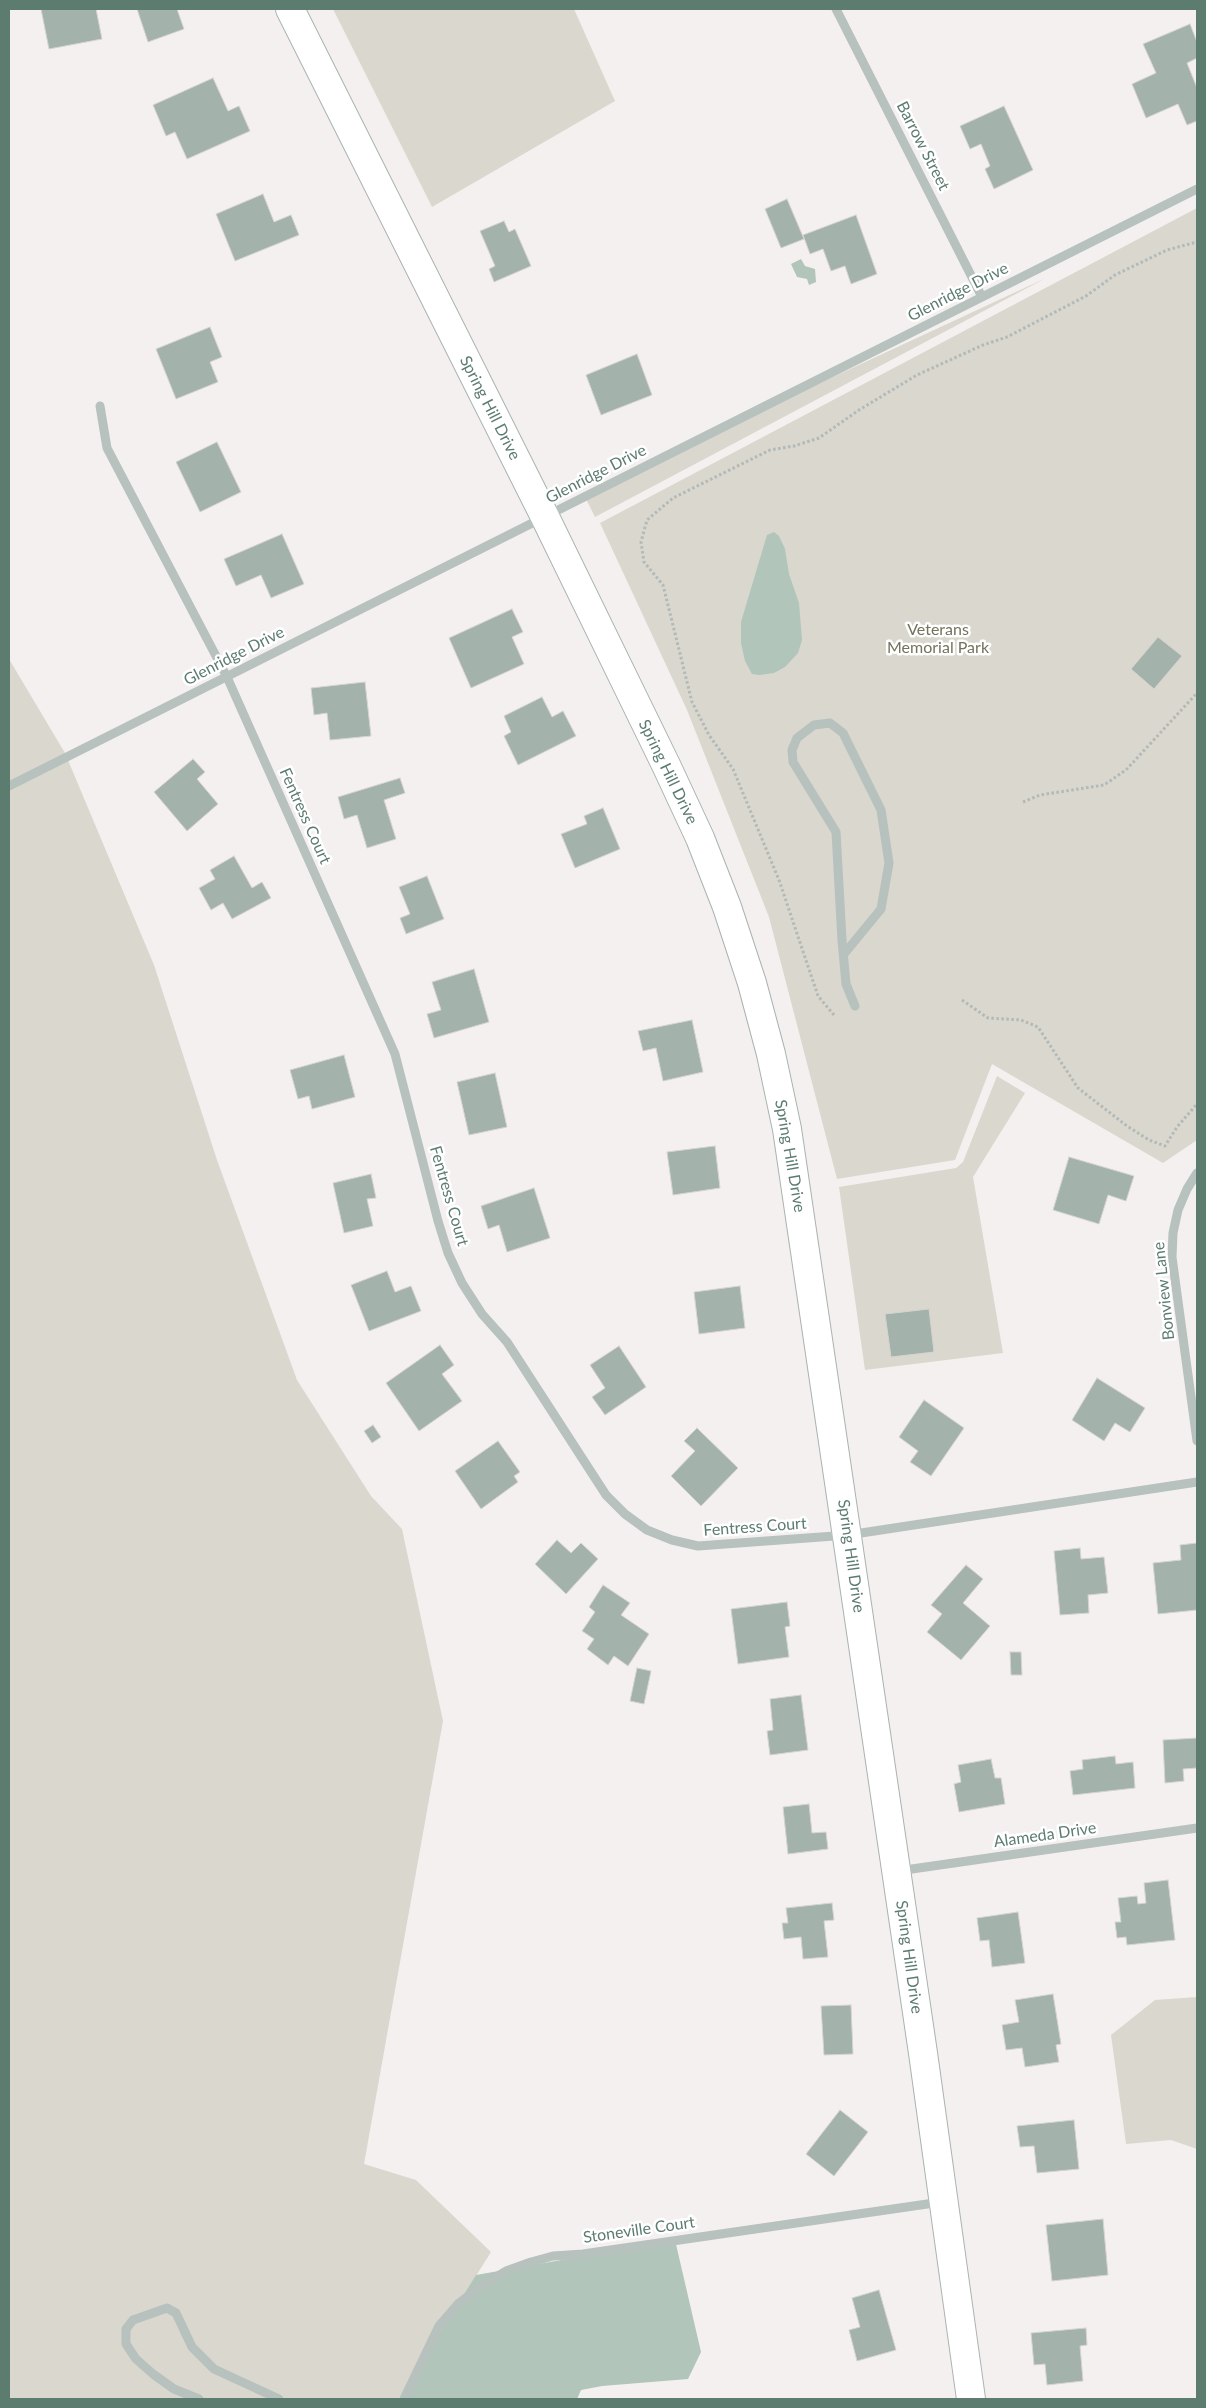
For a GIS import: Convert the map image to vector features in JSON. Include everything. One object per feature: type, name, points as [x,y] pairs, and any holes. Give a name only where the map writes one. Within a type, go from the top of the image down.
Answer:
[{"type":"main road","name":"Spring Hill Drive","points":[[290,9],[545,517],[700,838],[727,906],[752,983],[772,1054],[787,1129],[897,1871],[971,2399]]},
{"type":"street","name":"Barrow Street","points":[[836,9],[982,297]]},
{"type":"street","name":"Glenridge Drive","points":[[9,786],[1197,189]]},
{"type":"street","name":"Fentress Court","points":[[100,406],[107,448],[227,677],[395,1054],[438,1221],[448,1253],[462,1283],[482,1314],[507,1342],[586,1461],[606,1495],[625,1514],[647,1530],[672,1540],[698,1546],[848,1535],[1197,1482]]},
{"type":"street","points":[[844,954],[881,909],[889,863],[881,810],[843,733],[830,723],[814,724],[796,738],[792,750],[793,762],[836,832],[844,954],[846,984],[855,1006]]},
{"type":"street","name":"Bonview Lane","points":[[1197,1173],[1187,1189],[1178,1210],[1173,1233],[1172,1256],[1197,1441]]},
{"type":"street","name":"Alameda Drive","points":[[897,1871],[1197,1828]]},
{"type":"street","name":"Stoneville Court","points":[[404,2399],[439,2326],[459,2304],[482,2285],[506,2271],[553,2256],[944,2201]]},
{"type":"street","points":[[199,2399],[174,2389],[136,2359],[126,2344],[126,2329],[133,2320],[167,2308],[176,2313],[192,2347],[214,2369],[279,2399]]},
{"type":"path","points":[[834,1015],[818,996],[779,880],[741,786],[733,769],[709,735],[692,702],[663,585],[644,562],[641,542],[646,520],[673,498],[770,450],[794,446],[820,438],[859,410],[917,375],[983,344],[1007,337],[1086,296],[1115,275],[1167,250],[1193,243],[1197,244]]},
{"type":"path","points":[[1022,802],[1040,795],[1104,785],[1126,770],[1197,694]]},
{"type":"path","points":[[962,1000],[988,1018],[1021,1020],[1038,1027],[1078,1088],[1127,1126],[1149,1140],[1165,1146],[1177,1127],[1197,1104]]},
{"type":"green space","points":[[333,9],[574,9],[615,101],[432,207]]},
{"type":"green space","name":"Veterans Memorial Park","points":[[1197,208],[1197,1140],[1163,1163],[992,1064],[955,1160],[837,1179],[769,917],[687,710],[600,523]]},
{"type":"green space","points":[[1046,278],[595,517],[583,493]]},
{"type":"green space","points":[[9,659],[65,753],[154,965],[217,1160],[297,1380],[371,1496],[402,1529],[443,1721],[364,2164],[416,2180],[491,2252],[399,2399],[9,2399]]},
{"type":"green space","points":[[997,1076],[1025,1093],[973,1177],[1003,1353],[865,1370],[839,1187],[956,1168],[963,1162]]},
{"type":"green space","points":[[1197,1997],[1197,2149],[1171,2140],[1126,2144],[1111,2035],[1155,2000]]},
{"type":"shaded area","points":[[801,259],[805,266],[815,269],[816,282],[809,285],[807,279],[797,277],[791,264]]},
{"type":"shaded area","points":[[774,532],[779,536],[785,549],[789,574],[799,603],[802,640],[798,653],[785,667],[774,673],[759,675],[752,674],[745,661],[741,643],[741,622],[767,535]]},
{"type":"shaded area","points":[[675,2240],[701,2352],[688,2379],[602,2386],[581,2390],[577,2399],[399,2399],[476,2275]]},
{"type":"building","points":[[41,9],[96,9],[102,39],[49,49]]},
{"type":"building","points":[[137,9],[177,9],[184,29],[148,42]]},
{"type":"building","points":[[1190,24],[1197,42],[1197,58],[1187,63],[1197,88],[1197,121],[1187,125],[1178,104],[1146,118],[1132,84],[1156,73],[1143,44]]},
{"type":"building","points":[[213,78],[228,111],[239,106],[250,131],[187,159],[175,132],[166,136],[153,105]]},
{"type":"building","points":[[1004,106],[1033,170],[994,189],[985,169],[990,166],[981,144],[970,149],[960,126]]},
{"type":"building","points":[[263,194],[274,222],[291,215],[299,235],[235,261],[216,214]]},
{"type":"building","points":[[787,199],[804,239],[781,248],[765,209]]},
{"type":"building","points":[[856,215],[877,274],[851,284],[845,266],[831,271],[823,249],[810,254],[803,235]]},
{"type":"building","points":[[504,221],[509,232],[515,229],[531,266],[494,282],[489,269],[495,266],[480,231]]},
{"type":"building","points":[[210,327],[222,357],[210,362],[218,382],[176,399],[156,349]]},
{"type":"building","points":[[637,354],[652,395],[601,415],[586,375]]},
{"type":"building","points":[[217,442],[241,492],[200,512],[176,462]]},
{"type":"building","points":[[282,534],[304,584],[271,598],[261,575],[236,586],[224,559]]},
{"type":"building","points":[[512,609],[523,632],[512,637],[524,664],[471,688],[449,638]]},
{"type":"building","points":[[1158,637],[1182,656],[1154,689],[1131,669]]},
{"type":"building","points":[[365,682],[371,736],[330,740],[327,713],[314,715],[311,688]]},
{"type":"building","points":[[542,697],[552,717],[563,711],[576,736],[518,765],[504,736],[511,732],[504,716]]},
{"type":"building","points":[[193,759],[205,772],[197,779],[218,804],[187,831],[154,792]]},
{"type":"building","points":[[400,778],[405,793],[384,800],[396,839],[367,848],[357,815],[344,819],[338,797]]},
{"type":"building","points":[[603,808],[620,849],[575,868],[561,834],[587,824],[584,816]]},
{"type":"building","points":[[234,856],[252,888],[262,882],[271,898],[232,919],[223,903],[211,910],[199,888],[215,879],[210,870]]},
{"type":"building","points":[[427,876],[444,919],[406,934],[400,918],[410,914],[399,887]]},
{"type":"building","points":[[474,969],[489,1022],[434,1038],[427,1014],[441,1010],[432,982]]},
{"type":"building","points":[[692,1020],[703,1072],[663,1081],[656,1048],[643,1051],[638,1031]]},
{"type":"building","points":[[344,1055],[355,1097],[312,1109],[309,1096],[298,1099],[290,1070]]},
{"type":"building","points":[[495,1073],[507,1127],[469,1135],[457,1082]]},
{"type":"building","points":[[715,1146],[720,1188],[673,1195],[667,1152]]},
{"type":"building","points":[[1069,1157],[1134,1176],[1126,1201],[1108,1195],[1099,1224],[1053,1210]]},
{"type":"building","points":[[371,1174],[376,1198],[367,1199],[373,1226],[344,1233],[333,1183]]},
{"type":"building","points":[[534,1188],[550,1238],[507,1252],[499,1225],[488,1229],[481,1206]]},
{"type":"building","points":[[387,1271],[395,1292],[411,1286],[421,1311],[369,1331],[351,1285]]},
{"type":"building","points":[[740,1286],[745,1328],[699,1334],[694,1292]]},
{"type":"building","points":[[929,1309],[934,1352],[891,1357],[885,1314]]},
{"type":"building","points":[[440,1345],[454,1365],[442,1374],[462,1401],[419,1431],[386,1383]]},
{"type":"building","points":[[619,1346],[646,1387],[605,1415],[592,1397],[605,1388],[590,1365]]},
{"type":"building","points":[[1097,1378],[1145,1408],[1130,1432],[1115,1423],[1104,1441],[1072,1420]]},
{"type":"building","points":[[924,1400],[964,1428],[931,1476],[910,1462],[918,1451],[899,1437]]},
{"type":"building","points":[[373,1425],[381,1437],[372,1443],[364,1431]]},
{"type":"building","points":[[697,1428],[738,1468],[701,1506],[671,1476],[695,1451],[684,1441]]},
{"type":"building","points":[[498,1441],[520,1472],[514,1476],[518,1482],[481,1509],[455,1471]]},
{"type":"building","points":[[557,1540],[571,1553],[581,1543],[598,1559],[566,1594],[535,1564]]},
{"type":"building","points":[[1197,1543],[1197,1610],[1158,1614],[1153,1563],[1181,1560],[1180,1545]]},
{"type":"building","points":[[1080,1548],[1081,1559],[1104,1557],[1108,1593],[1088,1595],[1089,1613],[1060,1615],[1054,1551]]},
{"type":"building","points":[[966,1565],[983,1579],[963,1603],[990,1626],[961,1660],[927,1632],[942,1614],[931,1605]]},
{"type":"building","points":[[603,1585],[630,1603],[621,1615],[649,1634],[628,1666],[614,1656],[608,1665],[587,1649],[594,1639],[582,1631],[595,1612],[589,1607]]},
{"type":"building","points":[[787,1602],[790,1626],[785,1627],[789,1657],[738,1664],[731,1609]]},
{"type":"building","points":[[1010,1652],[1021,1652],[1022,1675],[1011,1675]]},
{"type":"building","points":[[637,1668],[651,1671],[644,1704],[630,1701]]},
{"type":"building","points":[[801,1695],[808,1750],[770,1755],[767,1731],[773,1730],[770,1699]]},
{"type":"building","points":[[1197,1738],[1197,1768],[1183,1769],[1184,1781],[1165,1783],[1163,1740]]},
{"type":"building","points":[[1115,1756],[1116,1764],[1133,1762],[1135,1788],[1073,1795],[1070,1771],[1083,1769],[1082,1760]]},
{"type":"building","points":[[991,1759],[995,1778],[1001,1778],[1005,1804],[959,1812],[954,1784],[961,1782],[958,1765]]},
{"type":"building","points":[[809,1804],[812,1833],[826,1832],[828,1849],[788,1854],[783,1807]]},
{"type":"building","points":[[1168,1880],[1175,1940],[1127,1945],[1126,1937],[1117,1938],[1115,1922],[1121,1922],[1118,1898],[1137,1896],[1138,1904],[1146,1903],[1144,1883]]},
{"type":"building","points":[[832,1903],[834,1920],[824,1921],[828,1957],[803,1959],[801,1937],[784,1939],[782,1923],[788,1923],[786,1908]]},
{"type":"building","points":[[1018,1912],[1025,1963],[992,1967],[989,1940],[980,1941],[977,1918]]},
{"type":"building","points":[[1053,1994],[1061,2044],[1056,2045],[1059,2062],[1025,2067],[1022,2048],[1006,2050],[1002,2025],[1019,2022],[1015,2000]]},
{"type":"building","points":[[851,2005],[853,2054],[824,2055],[821,2006]]},
{"type":"building","points":[[840,2110],[868,2132],[834,2176],[806,2154]]},
{"type":"building","points":[[1074,2120],[1079,2169],[1037,2173],[1034,2146],[1020,2147],[1017,2126]]},
{"type":"building","points":[[1103,2219],[1108,2275],[1052,2281],[1046,2225]]},
{"type":"building","points":[[879,2290],[896,2350],[857,2361],[849,2330],[860,2327],[852,2298]]},
{"type":"building","points":[[1086,2328],[1087,2345],[1080,2346],[1083,2381],[1047,2385],[1045,2364],[1034,2365],[1031,2333]]}]
